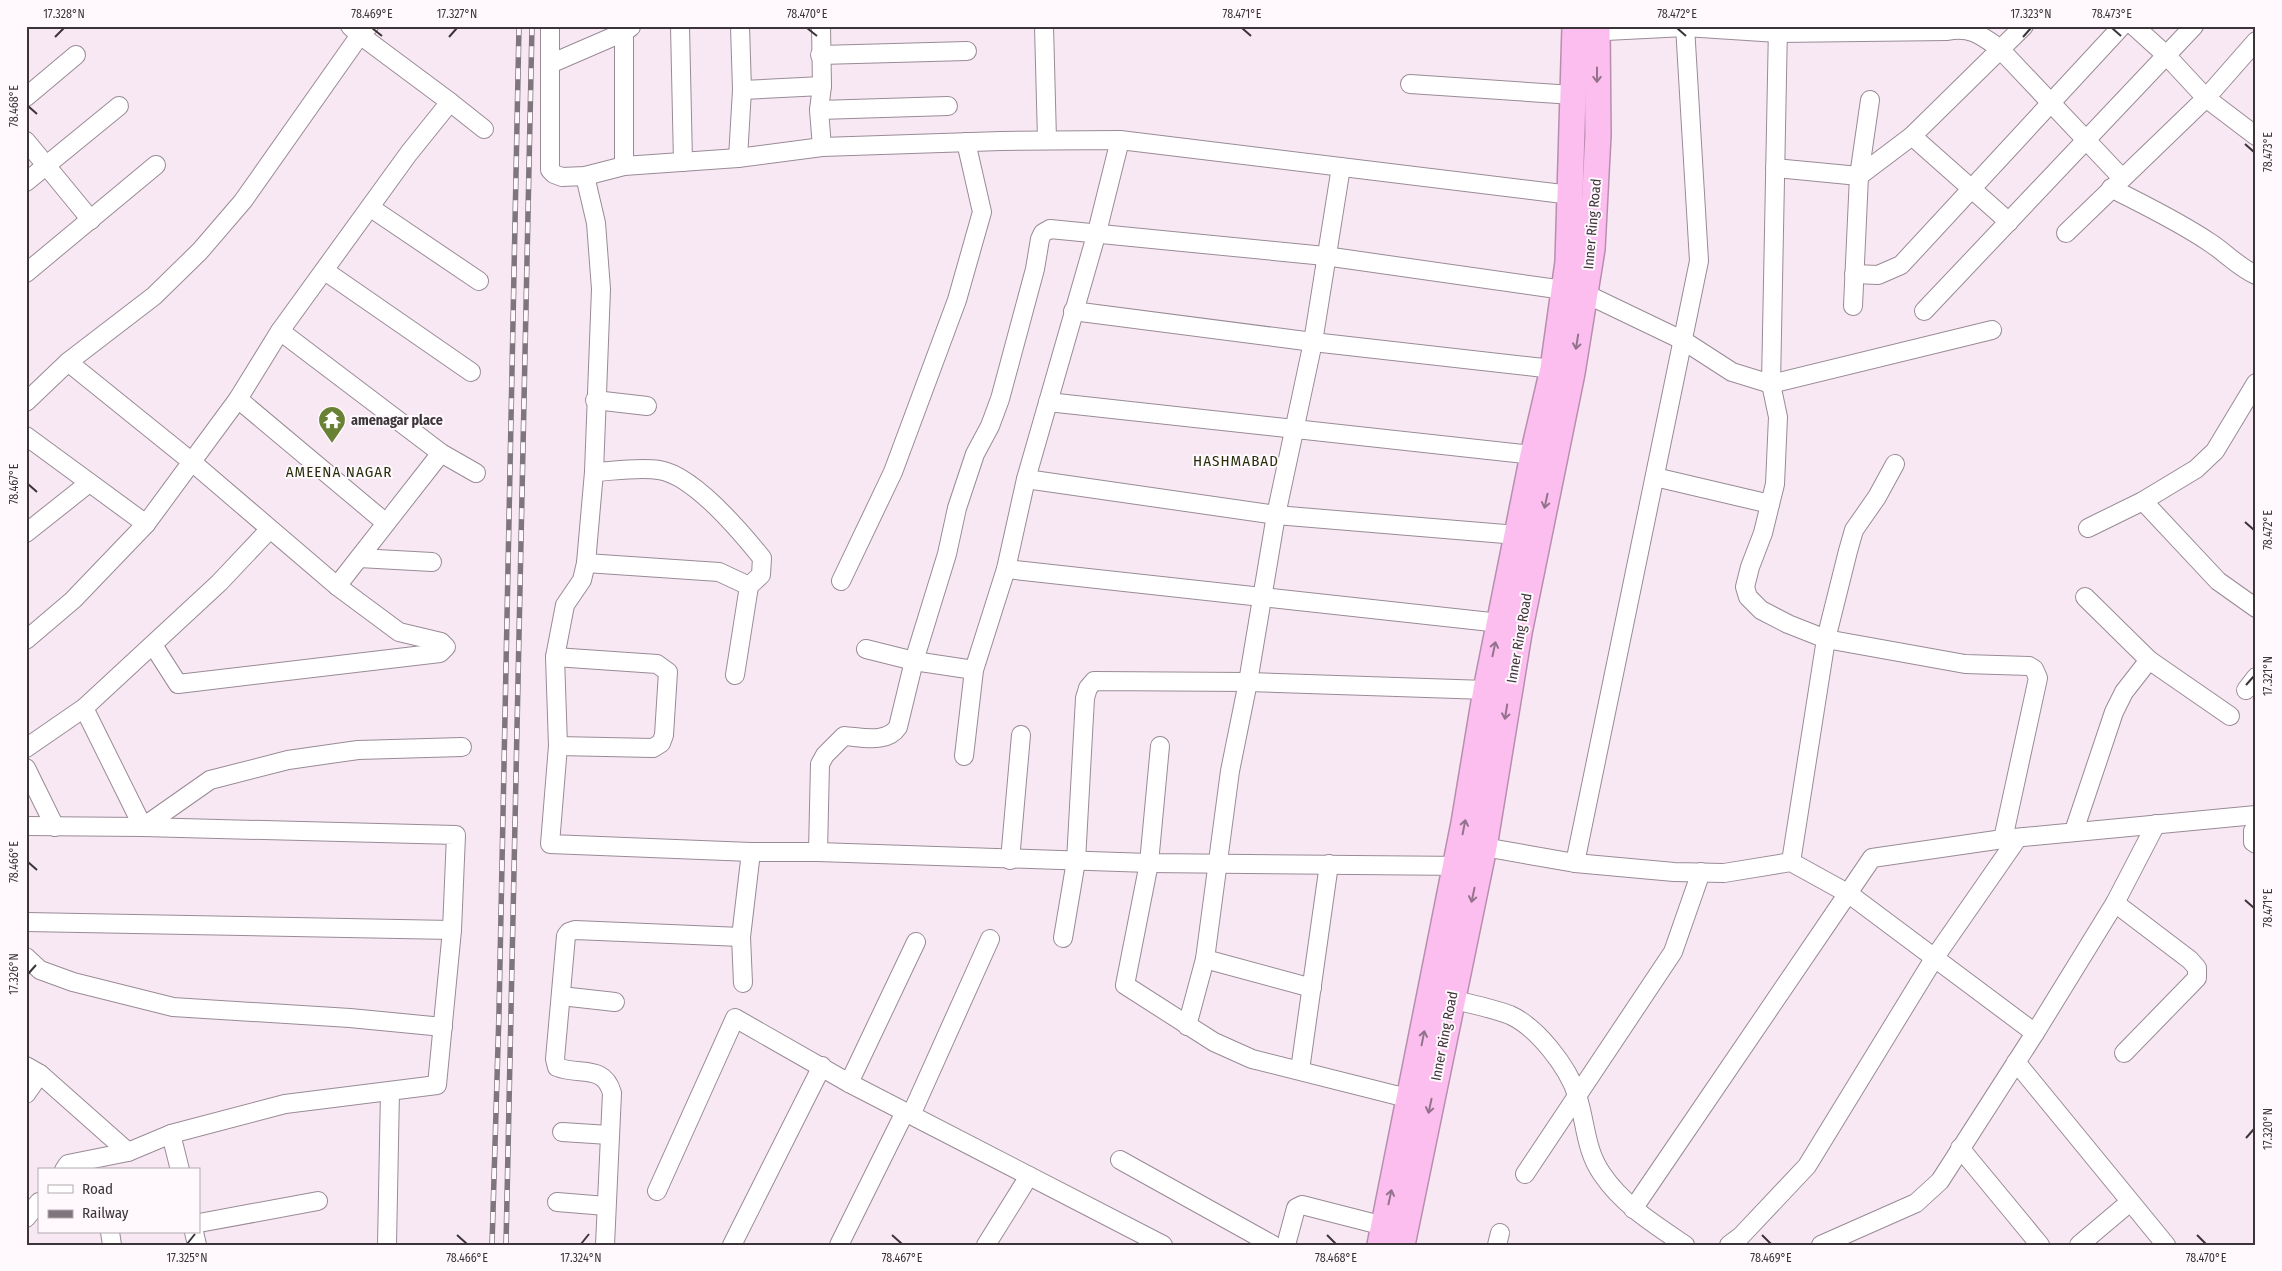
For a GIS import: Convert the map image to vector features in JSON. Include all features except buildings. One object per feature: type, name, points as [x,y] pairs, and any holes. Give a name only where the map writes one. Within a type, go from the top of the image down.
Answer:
[{"type":"highway","name":"Inner Ring Road","points":[[1402,1245],[1451,999],[1473,860],[1572,373],[1574,292],[1571,195],[1574,95],[1586,29]]},
{"type":"highway","name":"Inner Ring Road","points":[[1382,1235],[1411,1099],[1473,860],[1486,690],[1533,455],[1553,369],[1574,292],[1592,249],[1597,144],[1586,29]]},
{"type":"street","points":[[550,26],[550,170],[562,177],[585,176],[624,166],[738,158],[822,147],[1047,140],[1120,140],[1571,195]]},
{"type":"street","points":[[680,26],[683,162]]},
{"type":"street","points":[[738,158],[742,90],[740,26]]},
{"type":"street","points":[[821,26],[822,86],[819,110],[822,147]]},
{"type":"street","points":[[1044,26],[1047,140]]},
{"type":"street","points":[[1775,168],[1860,176],[1912,136],[1999,48],[2024,26]]},
{"type":"street","points":[[1854,274],[1878,275],[1901,265],[1970,188],[2052,104],[2122,26]]},
{"type":"street","points":[[2134,26],[2166,55],[2206,98],[2256,136]]},
{"type":"street","points":[[1924,310],[2194,26]]},
{"type":"street","points":[[1586,29],[1685,27],[1778,30],[1947,31],[1961,28],[1975,32],[1999,48],[2087,139],[2117,183],[2256,275]]},
{"type":"street","points":[[1575,863],[1684,342],[1698,261],[1685,27]]},
{"type":"street","points":[[550,64],[626,28],[624,166]]},
{"type":"street","points":[[26,402],[68,362],[154,296],[200,251],[243,201],[360,29],[484,129]]},
{"type":"street","points":[[1729,1245],[1741,1236],[1808,1166],[1935,957],[2010,839],[2038,678],[2034,669],[2029,666],[1965,664],[1826,639],[1761,610],[1748,597],[1745,587],[1750,567],[1763,533],[1775,484],[1778,418],[1771,384],[1778,30]]},
{"type":"street","points":[[2066,233],[2206,98],[2256,41]]},
{"type":"street","points":[[820,55],[967,51]]},
{"type":"street","points":[[26,97],[76,55]]},
{"type":"street","points":[[1410,84],[1574,95]]},
{"type":"street","points":[[742,90],[822,86]]},
{"type":"street","points":[[1853,306],[1860,176],[1870,100]]},
{"type":"street","points":[[26,640],[73,600],[146,524],[238,399],[280,331],[371,208],[409,153],[450,102]]},
{"type":"street","points":[[26,182],[119,106]]},
{"type":"street","points":[[819,110],[948,106]]},
{"type":"street","points":[[1912,136],[2009,222]]},
{"type":"street","points":[[964,756],[974,670],[1006,569],[1026,479],[1097,232],[1120,140]]},
{"type":"street","points":[[26,141],[91,220]]},
{"type":"street","points":[[842,581],[893,472],[960,292],[982,212],[966,142]]},
{"type":"street","points":[[26,273],[156,165]]},
{"type":"street","points":[[1187,1026],[1205,959],[1230,771],[1248,682],[1276,514],[1313,342],[1340,166]]},
{"type":"street","points":[[585,176],[596,223],[601,289],[595,400],[594,472],[586,563],[582,580],[565,605],[555,657],[558,746],[550,844],[751,852],[818,852],[1010,860],[1149,863],[1330,864],[1473,860],[1575,863],[1674,872],[1724,872],[1791,862],[1849,894],[2035,1033]]},
{"type":"street","points":[[371,208],[479,281]]},
{"type":"street","points":[[818,852],[820,764],[825,755],[844,736],[885,738],[894,733],[898,727],[914,661],[947,554],[957,508],[972,463],[990,426],[1000,399],[1040,239],[1043,233],[1050,228],[1325,256],[1574,292],[1684,342],[1732,372],[1771,384],[1992,330]]},
{"type":"street","points":[[325,270],[471,372]]},
{"type":"street","points":[[1073,311],[1313,342],[1553,369]]},
{"type":"street","points":[[280,331],[441,453],[476,473]]},
{"type":"street","points":[[68,362],[192,462],[269,530],[337,586],[399,632],[442,642],[446,649],[440,653],[178,684],[153,645]]},
{"type":"street","points":[[2088,528],[2143,501],[2196,469],[2215,451],[2255,387]]},
{"type":"street","points":[[238,399],[386,523]]},
{"type":"street","points":[[595,400],[647,406]]},
{"type":"street","points":[[1048,402],[1533,455]]},
{"type":"street","points":[[26,436],[146,524]]},
{"type":"street","points":[[337,586],[441,453]]},
{"type":"street","points":[[1791,862],[1826,639],[1854,530],[1877,497],[1895,464]]},
{"type":"street","points":[[594,472],[658,469],[671,472],[726,515],[762,558],[761,575],[749,586],[735,674]]},
{"type":"street","points":[[1656,477],[1770,504]]},
{"type":"street","points":[[1026,479],[1276,514],[1517,535]]},
{"type":"street","points":[[26,533],[89,482]]},
{"type":"street","points":[[2143,501],[2218,581],[2256,608]]},
{"type":"street","points":[[26,748],[84,708],[220,583],[269,530]]},
{"type":"street","points":[[359,558],[432,562]]},
{"type":"street","points":[[586,563],[719,572],[749,586]]},
{"type":"street","points":[[1006,569],[1500,624]]},
{"type":"street","points":[[2085,597],[2149,660],[2230,716]]},
{"type":"street","points":[[866,650],[914,661],[974,670]]},
{"type":"street","points":[[555,657],[657,664],[668,672],[664,735],[661,743],[653,748],[558,746]]},
{"type":"street","points":[[2074,831],[2114,712],[2124,692],[2149,660]]},
{"type":"street","points":[[1063,938],[1076,861],[1085,698],[1090,684],[1098,680],[1248,682],[1486,690]]},
{"type":"street","points":[[84,708],[142,827]]},
{"type":"street","points":[[1010,860],[1021,736]]},
{"type":"street","points":[[142,827],[210,780],[288,760],[358,750],[462,746]]},
{"type":"street","points":[[1160,746],[1149,863],[1124,982],[1128,988],[1214,1042],[1252,1058],[1273,1065],[1300,1070],[1411,1099]]},
{"type":"street","points":[[26,768],[55,827]]},
{"type":"street","points":[[1633,1209],[1872,858],[2074,831],[2256,815]]},
{"type":"street","points":[[1821,1245],[1916,1204],[1940,1181],[2035,1033],[2115,903],[2156,824]]},
{"type":"street","points":[[26,826],[456,835],[452,930],[437,1085],[285,1104],[172,1134],[104,1164],[68,1164],[65,1168]]},
{"type":"street","points":[[2256,828],[2253,831],[2253,842],[2256,844]]},
{"type":"street","points":[[743,983],[741,937],[751,852]]},
{"type":"street","points":[[1300,1070],[1330,864]]},
{"type":"street","points":[[1525,1174],[1673,952],[1701,872]]},
{"type":"street","points":[[2115,903],[2190,960],[2197,968],[2197,978],[2124,1053]]},
{"type":"street","points":[[26,922],[452,930]]},
{"type":"street","points":[[605,1245],[612,1093],[609,1083],[604,1076],[590,1072],[568,1071],[557,1067],[555,1059],[566,936],[569,932],[575,930],[741,937]]},
{"type":"street","points":[[839,1245],[908,1113],[990,939]]},
{"type":"street","points":[[849,1083],[916,942]]},
{"type":"street","points":[[26,957],[40,970],[73,982],[173,1007],[350,1018],[443,1027]]},
{"type":"street","points":[[1205,959],[1312,988]]},
{"type":"street","points":[[560,996],[615,1002]]},
{"type":"street","points":[[1451,999],[1510,1015],[1526,1025],[1542,1039],[1563,1068],[1577,1094],[1588,1144],[1600,1172],[1615,1192],[1633,1209],[1684,1245]]},
{"type":"street","points":[[657,1191],[735,1018],[849,1083],[1163,1245]]},
{"type":"street","points":[[2016,1062],[2166,1245]]},
{"type":"street","points":[[732,1245],[822,1066]]},
{"type":"street","points":[[26,1094],[33,1070],[128,1152]]},
{"type":"street","points":[[386,1245],[390,1091]]},
{"type":"street","points":[[562,1132],[609,1135]]},
{"type":"street","points":[[172,1134],[180,1168]]},
{"type":"street","points":[[1960,1148],[2040,1245]]},
{"type":"street","points":[[1120,1160],[1273,1245]]},
{"type":"street","points":[[986,1245],[1029,1176]]},
{"type":"street","points":[[200,1223],[318,1200]]},
{"type":"street","points":[[557,1202],[606,1206]]},
{"type":"street","points":[[2079,1245],[2130,1202]]},
{"type":"street","points":[[1286,1245],[1296,1208],[1302,1205],[1382,1235]]},
{"type":"railway","points":[[492,1245],[499,1012],[519,26]]},
{"type":"railway","points":[[506,1245],[532,26]]},
{"type":"place","name":"amenagar place","points":[[332,444]]},
{"type":"district","name":"HASHMABAD","points":[[1236,461]]},
{"type":"district","name":"AMEENA NAGAR","points":[[339,472]]}]
